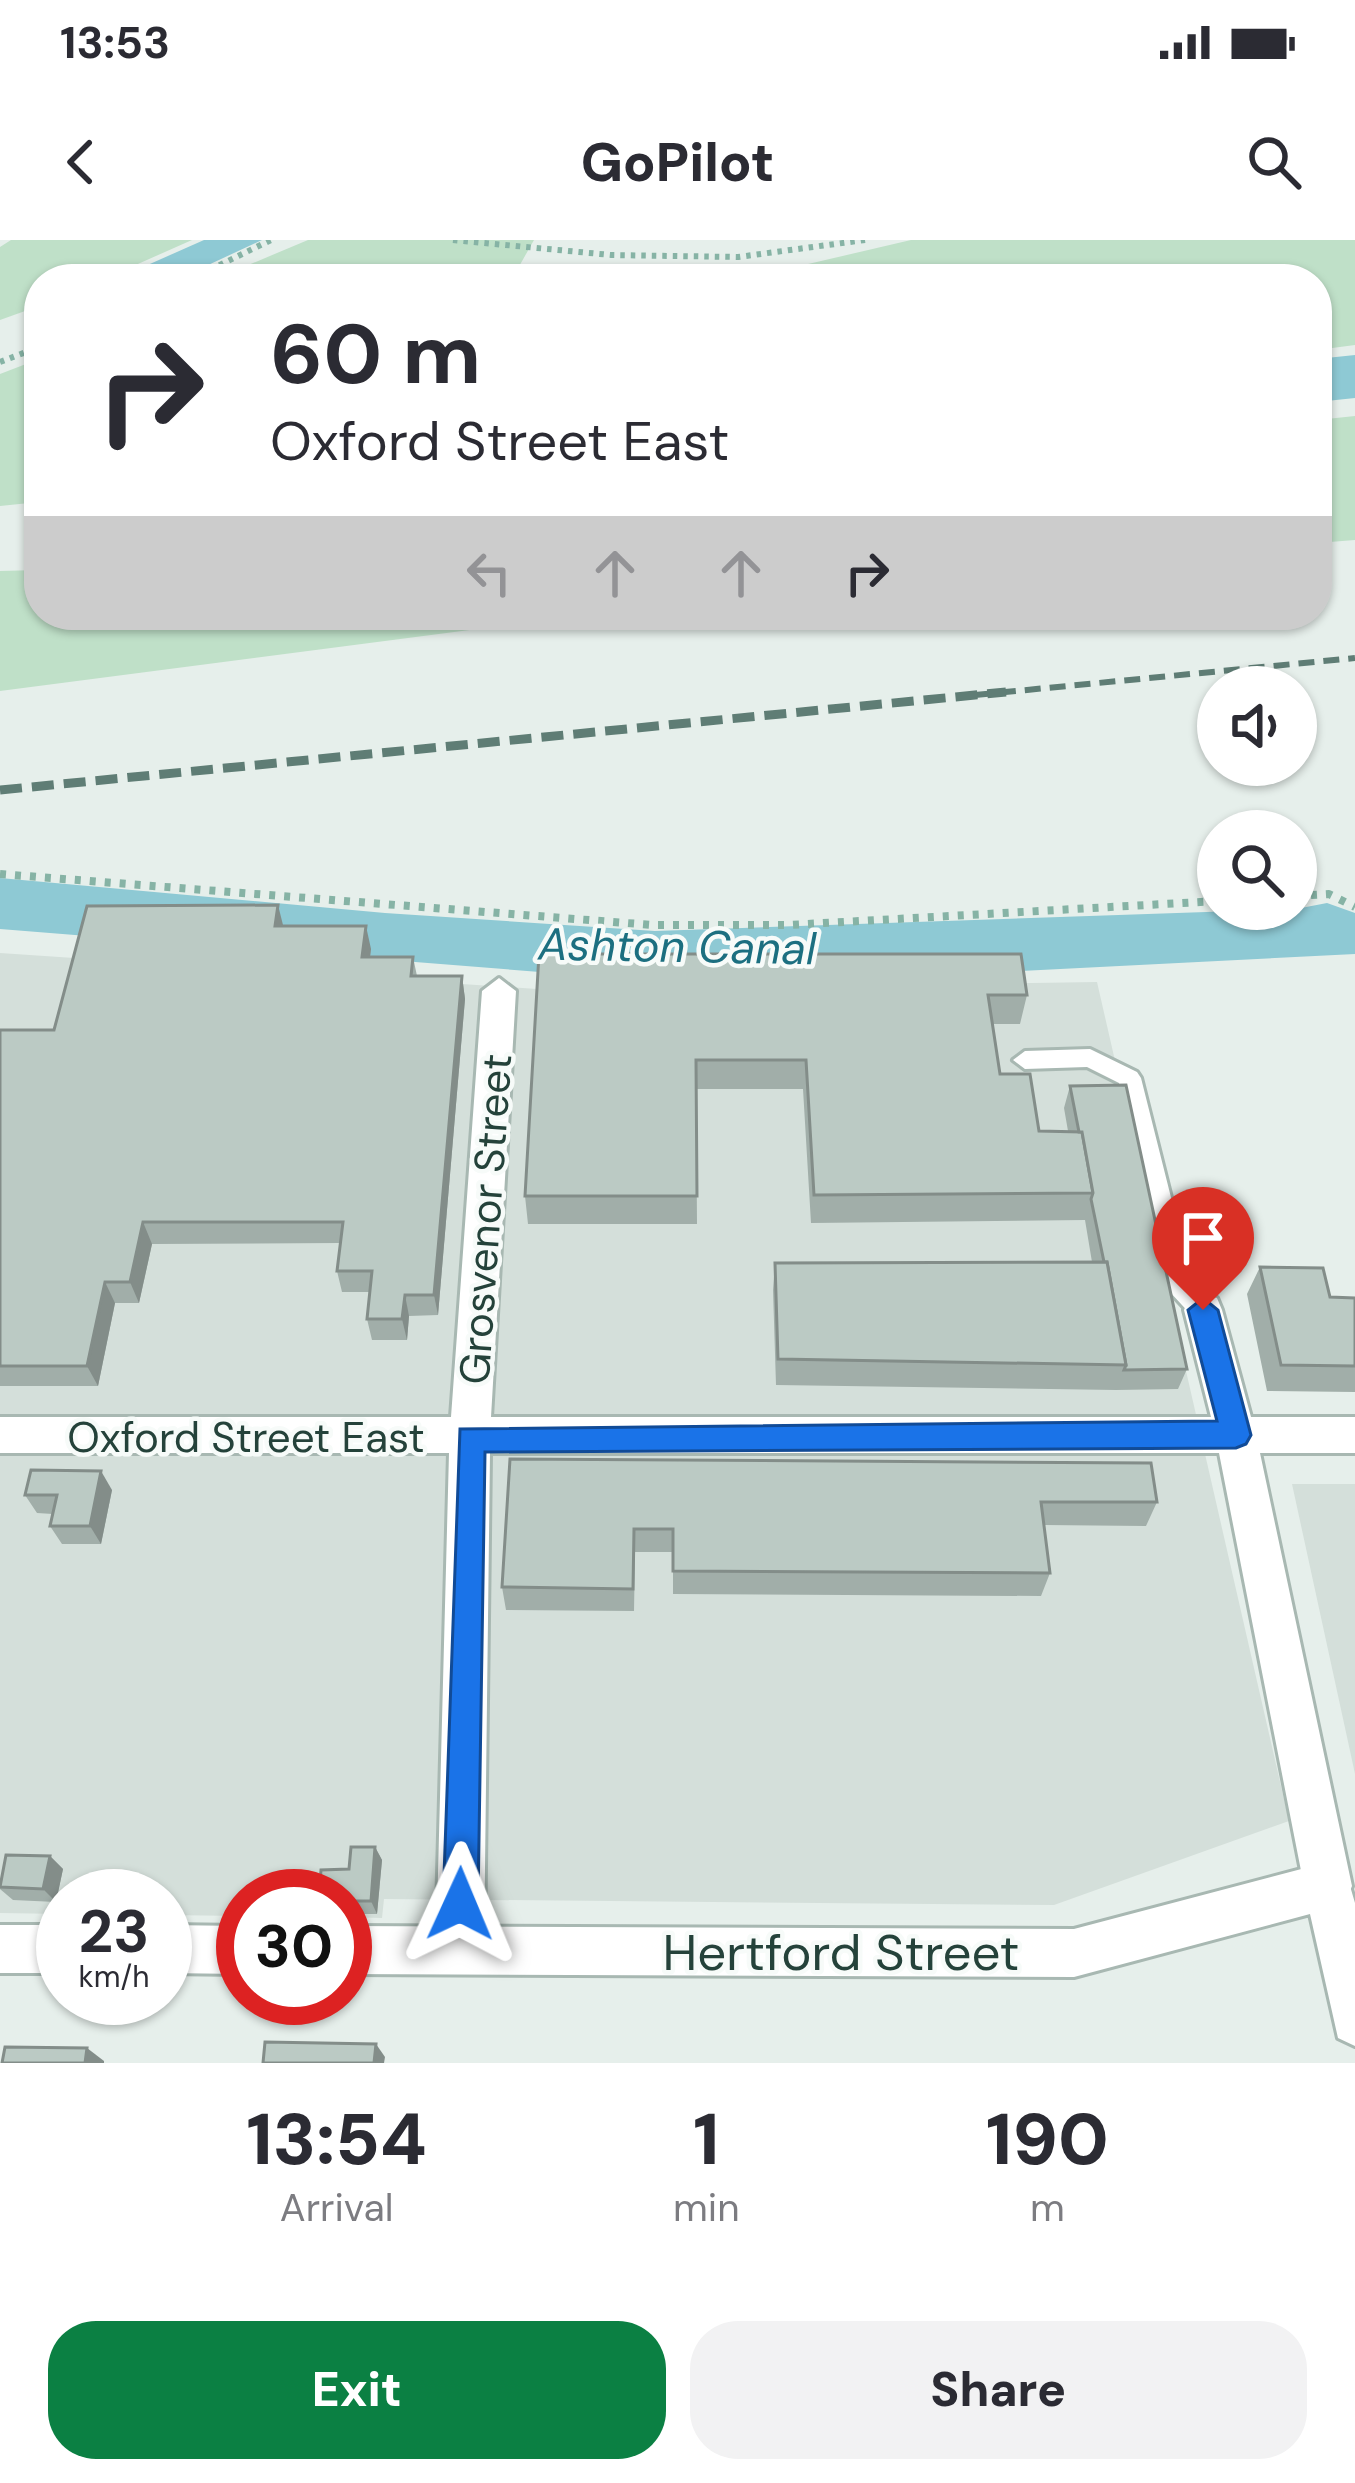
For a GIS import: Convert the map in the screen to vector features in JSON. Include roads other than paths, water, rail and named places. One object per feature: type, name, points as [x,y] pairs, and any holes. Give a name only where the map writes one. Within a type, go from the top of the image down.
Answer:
[{"type":"street","name":"Grosvenor Street","points":[[460,1950],[470,1439],[500,991]]},
{"type":"street","points":[[1203,1310],[1236,1435],[1355,2021]]},
{"type":"street","name":"Oxford Street East","points":[[0,1435],[470,1439],[1355,1435]]},
{"type":"street","name":"Hertford Street","points":[[372,1950],[1074,1953],[1328,1886]]},
{"type":"street","points":[[0,1949],[36,1949]]},
{"type":"lane","points":[[1025,1060],[1090,1058],[1129,1078],[1182,1291],[1203,1310]]},
{"type":"water","points":[[204,240],[262,240],[210,264],[150,264]]},
{"type":"water","points":[[1355,355],[1355,398],[1332,400],[1332,357]]},
{"type":"water","name":"Ashton Canal","points":[[0,878],[385,913],[655,931],[1197,912],[1197,930],[1317,930],[1317,905],[1327,903],[1355,913],[1355,954],[981,973],[565,974],[0,929]]},
{"type":"railway","points":[[975,695],[1355,658]]},
{"type":"railway","points":[[0,790],[1006,692]]}]
